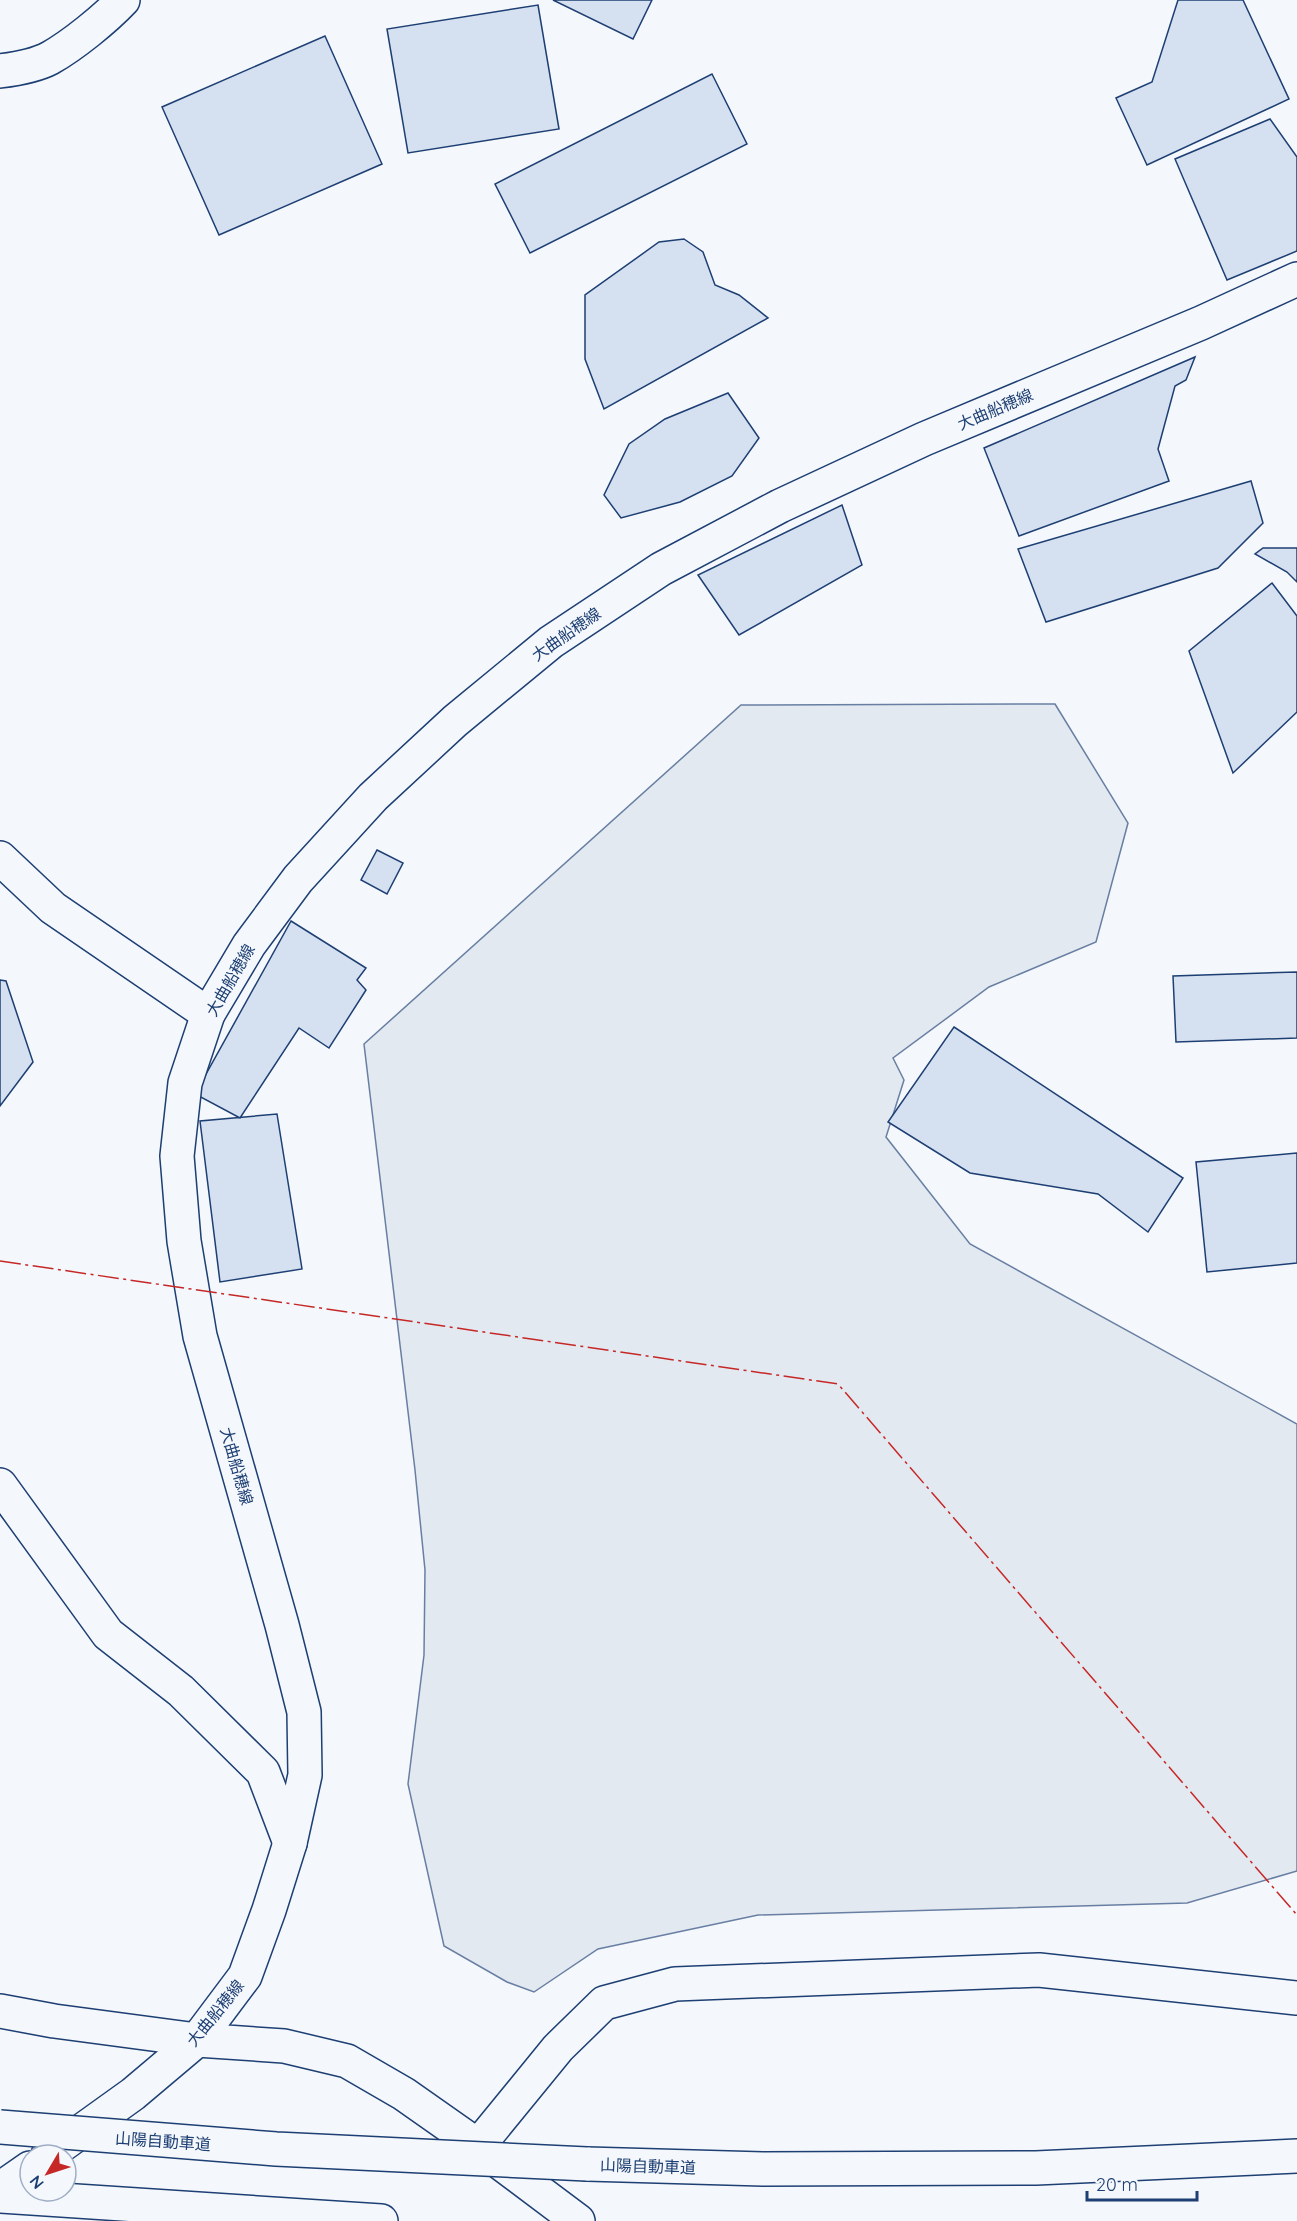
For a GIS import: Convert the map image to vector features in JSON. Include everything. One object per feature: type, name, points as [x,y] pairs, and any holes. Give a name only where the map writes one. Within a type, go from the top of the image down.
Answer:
[{"type":"main road","points":[[0,71],[21,68],[49,58],[106,17],[123,0]]},
{"type":"main road","name":"大曲船穂線","points":[[65,2143],[133,2094],[197,2040],[245,1976],[290,1843],[305,1775],[304,1712],[282,1625],[200,1336],[184,1241],[177,1156],[185,1083],[208,1014],[249,945],[298,879],[372,797],[455,721],[551,642],[661,569],[780,506],[924,439],[1297,279]]},
{"type":"main road","points":[[0,858],[53,908],[208,1014]]},
{"type":"main road","points":[[0,1485],[108,1634],[182,1690],[263,1772],[290,1843]]},
{"type":"main road","points":[[478,2146],[558,2048],[604,2003],[675,1984],[1039,1970],[1297,1998]]},
{"type":"main road","points":[[0,2011],[54,2021],[197,2040],[284,2046],[347,2061],[404,2094],[578,2221]]},
{"type":"main road","name":"山陽自動車道","points":[[0,2127],[276,2149],[587,2164],[763,2169],[1036,2168],[1297,2156]]},
{"type":"main road","points":[[0,2189],[18,2176]]},
{"type":"main road","points":[[0,2196],[381,2221]]},
{"type":"shaded area","points":[[1055,704],[1128,823],[1096,942],[989,987],[893,1058],[904,1080],[886,1137],[970,1244],[1297,1424],[1297,1871],[1187,1903],[758,1915],[598,1949],[534,1992],[507,1982],[444,1946],[408,1784],[424,1655],[425,1570],[364,1044],[741,705]]},
{"type":"building","points":[[553,0],[652,0],[633,39]]},
{"type":"building","points":[[1178,0],[1243,0],[1289,99],[1147,165],[1116,98],[1152,82]]},
{"type":"building","points":[[538,5],[559,129],[408,153],[387,29]]},
{"type":"building","points":[[325,36],[382,164],[219,235],[162,107]]},
{"type":"building","points":[[712,74],[747,144],[530,253],[495,184]]},
{"type":"building","points":[[1270,119],[1297,157],[1297,251],[1227,280],[1175,159]]},
{"type":"building","points":[[684,239],[703,252],[715,285],[739,295],[768,318],[604,409],[585,359],[585,295],[659,242]]},
{"type":"building","points":[[1195,357],[1186,380],[1175,386],[1158,449],[1169,481],[1019,536],[984,448]]},
{"type":"building","points":[[728,393],[759,438],[732,476],[680,502],[621,518],[604,495],[629,444],[665,419]]},
{"type":"building","points":[[1251,481],[1263,523],[1218,568],[1046,622],[1018,549]]},
{"type":"building","points":[[842,505],[862,565],[739,635],[698,575]]},
{"type":"building","points":[[1263,548],[1297,548],[1297,582],[1287,572],[1255,554]]},
{"type":"building","points":[[1272,583],[1297,616],[1297,712],[1233,773],[1189,651]]},
{"type":"building","points":[[377,850],[403,863],[387,894],[361,880]]},
{"type":"building","points":[[291,921],[366,968],[357,980],[366,990],[329,1048],[299,1028],[240,1118],[195,1094]]},
{"type":"building","points":[[1297,972],[1297,1038],[1176,1042],[1173,976]]},
{"type":"building","points":[[0,980],[6,981],[33,1062],[0,1106]]},
{"type":"building","points":[[954,1027],[1183,1178],[1148,1232],[1098,1194],[970,1173],[888,1122]]},
{"type":"building","points":[[277,1114],[302,1269],[220,1282],[200,1121]]},
{"type":"building","points":[[1297,1153],[1297,1263],[1207,1272],[1196,1162]]},
{"type":"power","points":[[0,1261],[838,1384],[1297,1915]]}]
